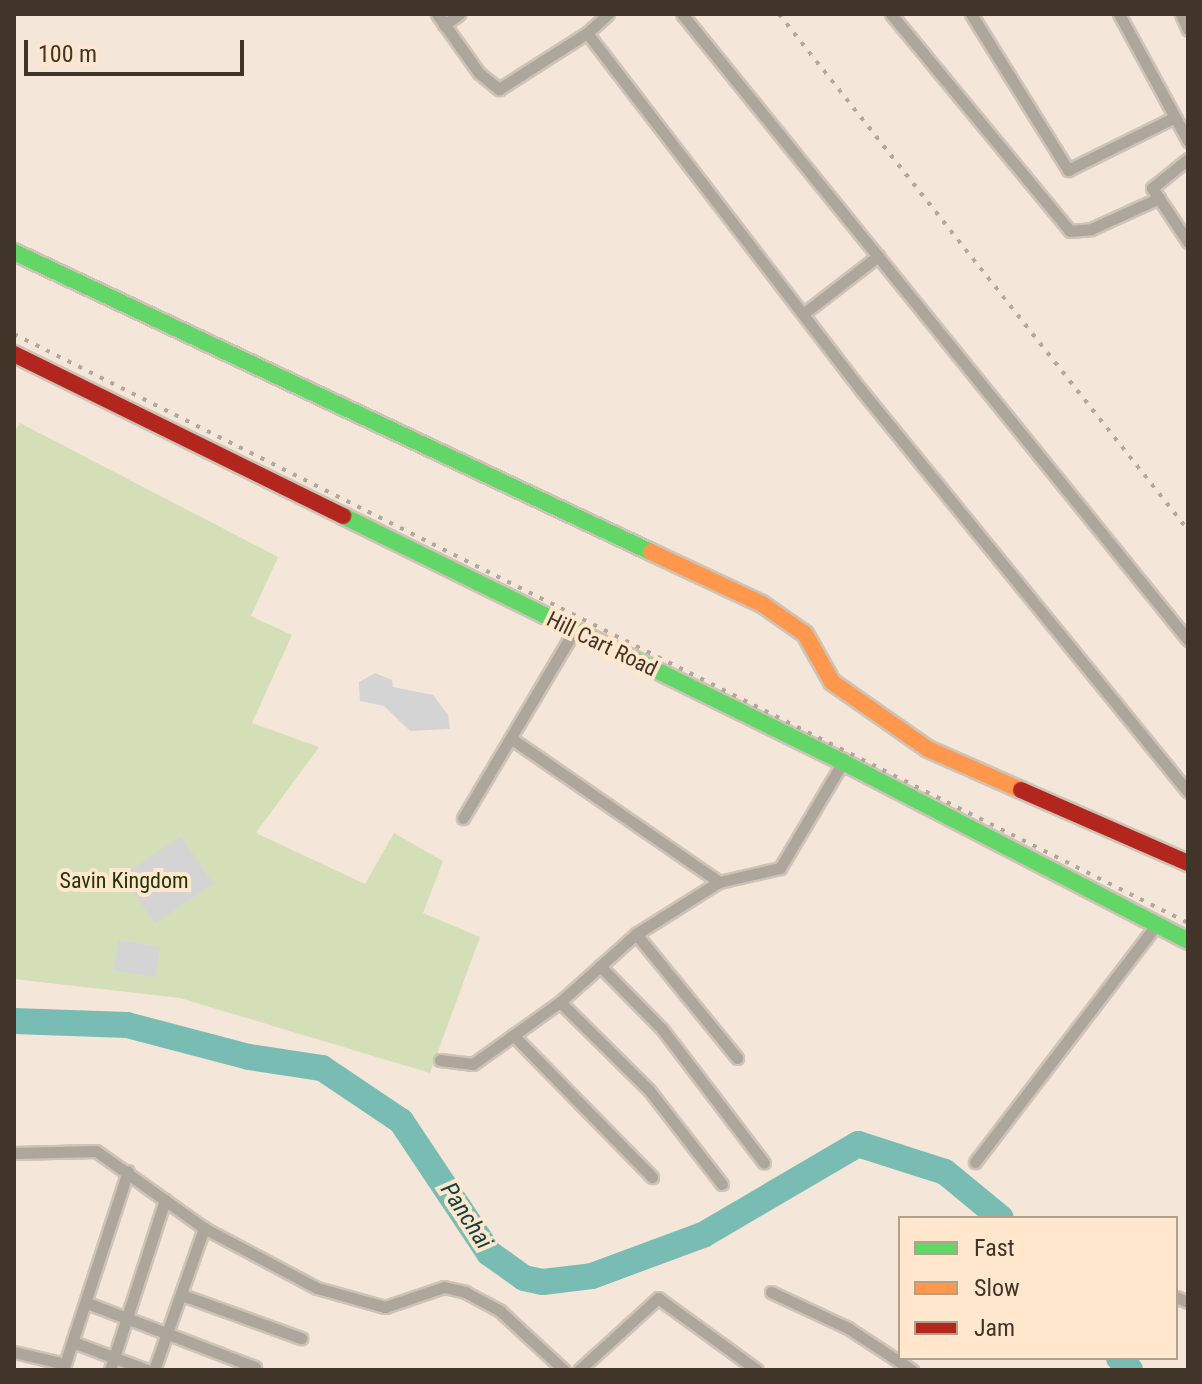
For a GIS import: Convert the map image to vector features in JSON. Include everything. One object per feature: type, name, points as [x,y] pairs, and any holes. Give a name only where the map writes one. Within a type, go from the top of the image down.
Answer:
[{"type":"main road","points":[[14,252],[762,604],[805,634],[832,682],[928,749],[1188,863]]},
{"type":"main road","name":"Hill Cart Road","points":[[14,354],[843,762],[1188,941]]},
{"type":"street","points":[[437,14],[499,89],[587,33],[608,14]]},
{"type":"street","points":[[444,25],[459,14]]},
{"type":"street","points":[[682,14],[1188,640]]},
{"type":"street","points":[[891,14],[1070,231],[1091,229],[1159,198]]},
{"type":"street","points":[[971,14],[1068,170],[1173,118]]},
{"type":"street","points":[[1119,14],[1188,141]]},
{"type":"street","points":[[1181,14],[1188,30]]},
{"type":"street","points":[[587,33],[803,314],[1188,792]]},
{"type":"street","points":[[1188,159],[1152,188],[1188,242]]},
{"type":"street","points":[[803,314],[878,256]]},
{"type":"street","points":[[463,818],[574,631]]},
{"type":"street","points":[[512,739],[719,882]]},
{"type":"street","points":[[440,1060],[473,1064],[560,1002],[636,934],[719,882],[780,868],[843,762]]},
{"type":"street","points":[[975,1162],[1156,925]]},
{"type":"street","points":[[636,934],[737,1058]]},
{"type":"street","points":[[600,966],[662,1029],[764,1163]]},
{"type":"street","points":[[560,1002],[649,1090],[722,1184]]},
{"type":"street","points":[[513,1035],[652,1177]]},
{"type":"street","points":[[14,1153],[80,1148],[128,1171],[204,1228],[317,1288],[385,1307],[444,1287],[465,1292],[500,1311],[564,1370]]},
{"type":"street","points":[[14,1352],[64,1367],[128,1171]]},
{"type":"street","points":[[110,1370],[165,1200]]},
{"type":"street","points":[[154,1370],[204,1228]]},
{"type":"street","points":[[771,1292],[848,1328],[912,1370]]},
{"type":"street","points":[[182,1295],[301,1338]]},
{"type":"street","points":[[579,1370],[658,1298],[757,1370]]},
{"type":"street","points":[[87,1303],[255,1367]]},
{"type":"street","points":[[73,1342],[147,1370]]},
{"type":"green space","name":"Savin Kingdom","points":[[20,423],[278,557],[251,616],[292,635],[252,723],[319,747],[256,833],[365,884],[394,833],[443,861],[423,913],[480,937],[430,1073],[180,998],[14,979],[14,432]]},
{"type":"building","points":[[375,673],[392,680],[393,687],[433,695],[448,715],[450,729],[410,731],[384,706],[360,701],[359,682]]},
{"type":"building","points":[[181,836],[213,884],[155,924],[122,876]]},
{"type":"building","points":[[118,940],[160,947],[156,977],[113,971]]},
{"type":"waterway","name":"Panchai","points":[[14,1021],[127,1025],[249,1057],[322,1068],[401,1121],[489,1253],[524,1278],[543,1282],[592,1276],[703,1235],[858,1144],[945,1172],[999,1216]]},
{"type":"waterway","name":"Panchai","points":[[1121,1360],[1130,1370]]},
{"type":"railway","points":[[779,14],[1188,530]]},
{"type":"railway","points":[[14,334],[1188,923]]},
{"type":"traffic: fast","points":[[14,252],[651,552]]},
{"type":"traffic: fast","points":[[343,516],[843,762],[1188,941]]},
{"type":"traffic: slow","points":[[651,552],[762,604],[805,634],[832,682],[928,749],[1021,790]]},
{"type":"traffic: jam","points":[[14,354],[343,516]]},
{"type":"traffic: jam","points":[[1021,790],[1188,863]]}]
